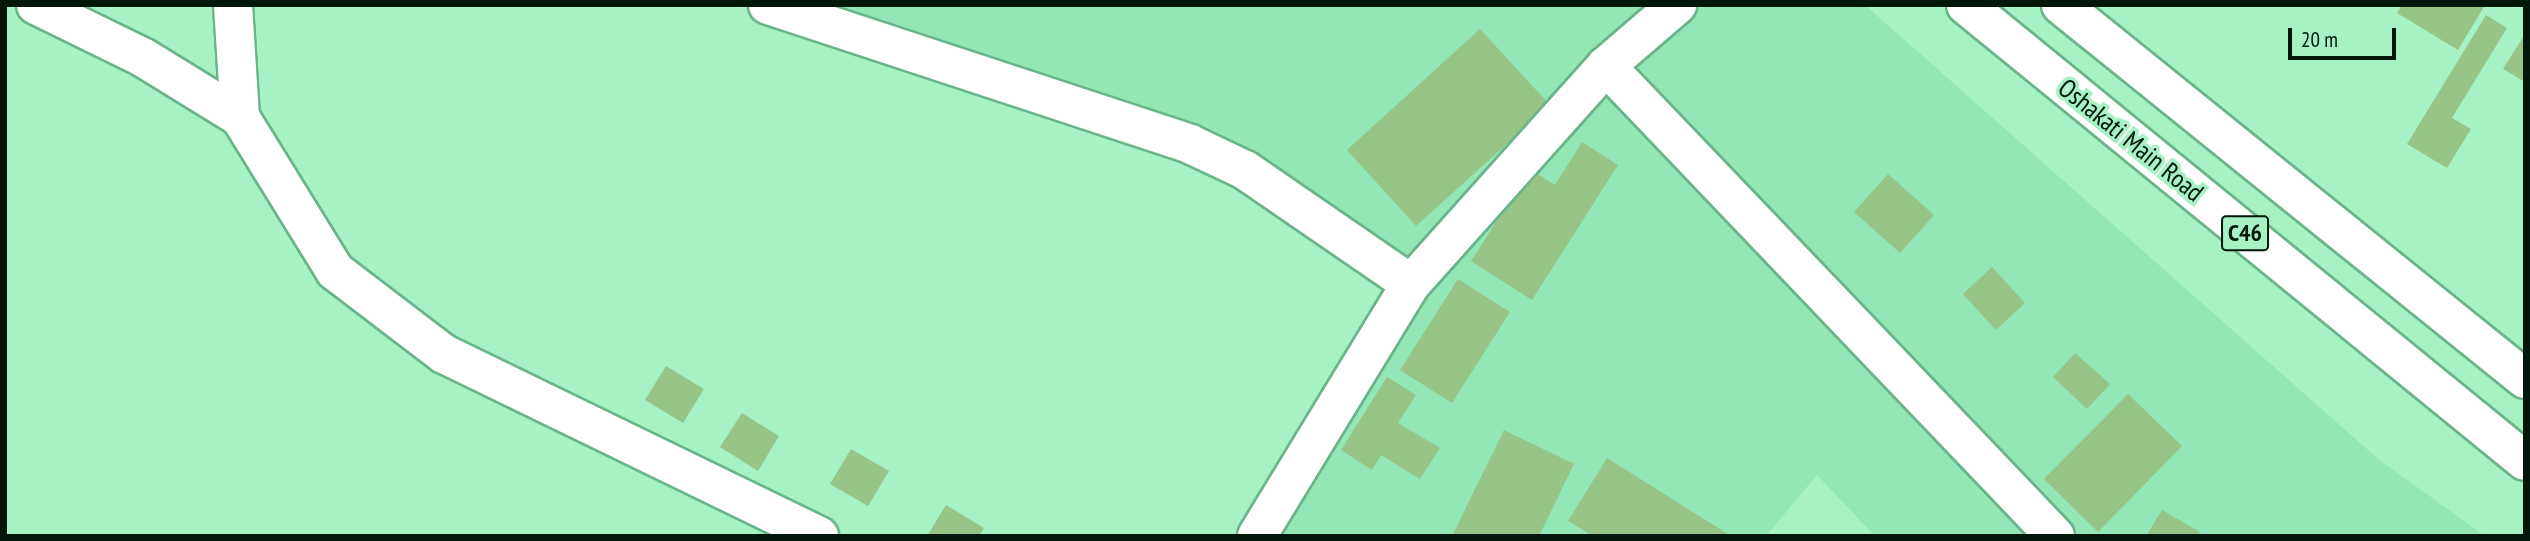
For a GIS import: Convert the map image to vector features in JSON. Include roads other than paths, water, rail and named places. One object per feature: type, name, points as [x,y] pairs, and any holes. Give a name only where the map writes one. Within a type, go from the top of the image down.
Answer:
[{"type":"street","points":[[36,5],[144,58],[240,117],[335,271],[444,354],[819,536]]},
{"type":"street","points":[[233,5],[240,117]]},
{"type":"street","points":[[768,5],[1190,144],[1245,170],[1411,284]]},
{"type":"street","points":[[1257,536],[1411,284],[1606,66],[1677,5]]},
{"type":"street","name":"Oshakati Main Road","points":[[1966,5],[2525,461]]},
{"type":"street","name":"C46","points":[[2061,5],[2525,379]]},
{"type":"street","points":[[1606,66],[2055,536]]}]
